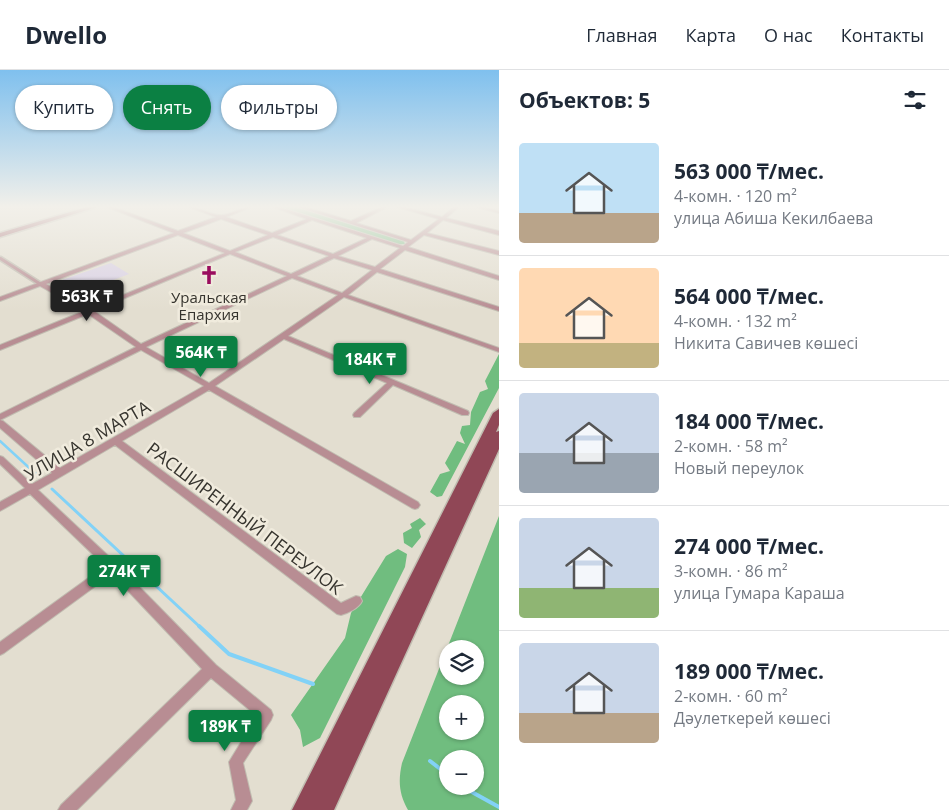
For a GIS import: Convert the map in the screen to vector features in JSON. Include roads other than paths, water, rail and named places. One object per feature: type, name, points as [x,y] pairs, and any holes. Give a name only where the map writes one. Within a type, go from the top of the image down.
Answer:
[{"type":"main road","points":[[303,810],[499,413]]},
{"type":"main road","points":[[323,810],[499,435]]},
{"type":"street","points":[[0,298],[156,242]]},
{"type":"street","points":[[202,242],[344,296],[499,350]]},
{"type":"street","points":[[0,348],[256,242]]},
{"type":"street","points":[[291,242],[499,309]]},
{"type":"street","points":[[0,416],[364,242]]},
{"type":"street","points":[[382,242],[499,278]]},
{"type":"street","name":"УЛИЦА 8 МАРТА","points":[[0,507],[210,386],[344,296],[378,270],[402,248],[412,242]]},
{"type":"street","points":[[455,242],[499,253]]},
{"type":"street","points":[[0,258],[89,311],[141,347],[415,505]]},
{"type":"street","points":[[283,336],[465,414]]},
{"type":"street","points":[[357,415],[392,382]]},
{"type":"street","points":[[0,423],[59,473]]},
{"type":"street","name":"РАСШИРЕННЫЙ ПЕРЕУЛОК","points":[[116,441],[341,610],[356,601]]},
{"type":"street","points":[[0,459],[113,567],[211,669],[266,715],[236,762],[244,801],[239,810]]},
{"type":"street","points":[[0,649],[113,567]]},
{"type":"street","points":[[66,810],[211,669]]},
{"type":"waterway","points":[[0,441],[37,475]]},
{"type":"waterway","points":[[52,489],[200,627]]},
{"type":"waterway","points":[[199,626],[229,654],[313,684]]},
{"type":"waterway","points":[[430,761],[439,768]]},
{"type":"waterway","points":[[477,795],[499,807]]},
{"type":"place","name":"Уральская Епархия","points":[[209,275]]}]
